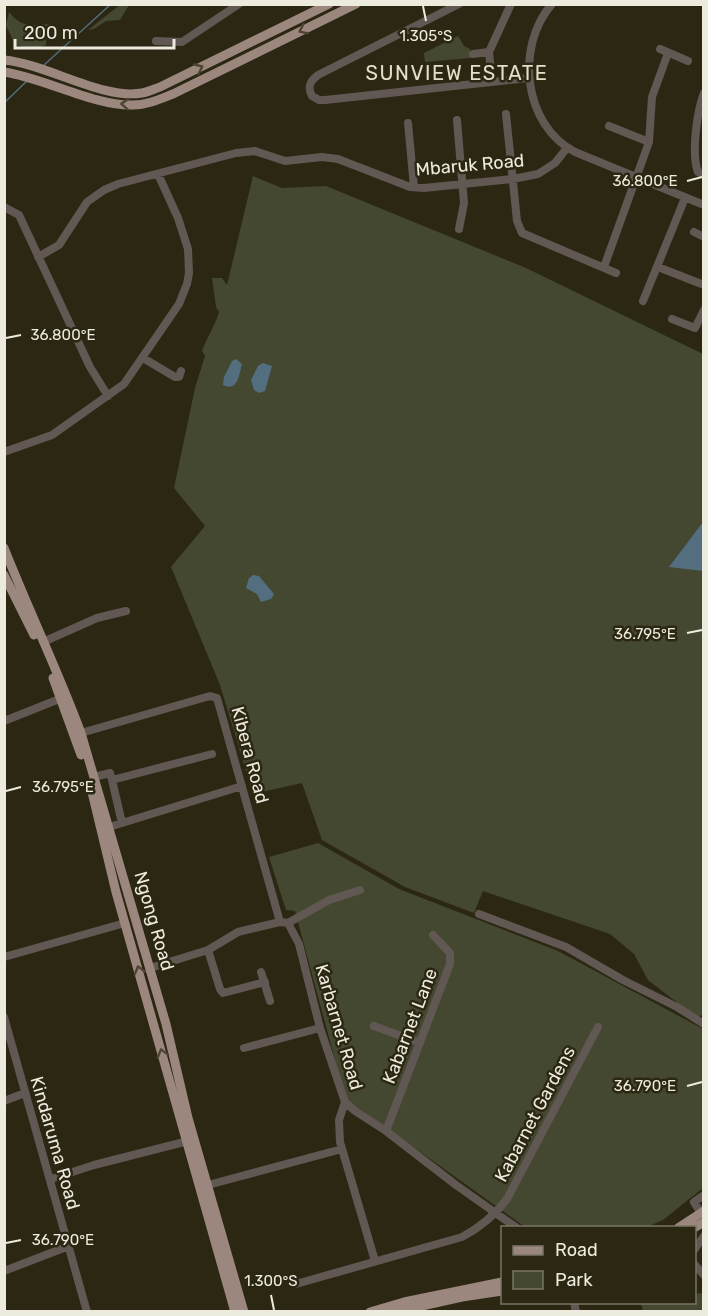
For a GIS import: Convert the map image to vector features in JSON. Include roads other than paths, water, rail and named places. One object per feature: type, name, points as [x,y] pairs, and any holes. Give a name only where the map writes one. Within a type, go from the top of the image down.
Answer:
[{"type":"main road","points":[[4,60],[41,68],[109,90],[145,92],[191,72],[329,4]]},
{"type":"main road","points":[[4,72],[106,102],[126,105],[146,103],[173,94],[356,4]]},
{"type":"main road","name":"Ngong Road","points":[[4,548],[67,694],[81,734],[166,1024],[188,1118],[244,1311]]},
{"type":"main road","name":"Ngong Road","points":[[4,575],[62,698],[88,776],[116,892],[235,1311]]},
{"type":"main road","points":[[116,892],[116,888],[121,884],[128,890]]},
{"type":"main road","points":[[155,1027],[161,1031],[166,1024]]},
{"type":"main road","points":[[680,1226],[703,1216]]},
{"type":"main road","points":[[370,1311],[501,1282]]},
{"type":"main road","points":[[396,1311],[501,1291]]},
{"type":"street","points":[[156,41],[182,42],[240,4]]},
{"type":"street","points":[[459,4],[318,75],[310,82],[310,92],[315,99],[325,100],[528,78]]},
{"type":"street","points":[[492,82],[489,52],[512,4]]},
{"type":"street","points":[[552,4],[538,23],[530,47],[528,78],[536,104],[546,125],[567,148],[704,205]]},
{"type":"street","points":[[604,267],[649,142],[652,97],[664,51],[688,62]]},
{"type":"street","points":[[473,54],[489,52]]},
{"type":"street","points":[[704,93],[696,162],[698,172],[704,175]]},
{"type":"street","points":[[506,114],[517,221],[522,233],[616,273]]},
{"type":"street","points":[[457,120],[464,211],[459,229]]},
{"type":"street","points":[[408,123],[414,187]]},
{"type":"street","points":[[609,126],[649,142]]},
{"type":"street","name":"Mbaruk Road","points":[[38,257],[56,248],[87,202],[111,186],[232,154],[255,151],[285,161],[322,157],[338,159],[414,187],[513,179],[542,172],[560,159],[567,148]]},
{"type":"street","points":[[4,452],[52,435],[124,384],[179,304],[189,273],[188,249],[158,174]]},
{"type":"street","points":[[643,300],[685,198]]},
{"type":"street","points":[[4,207],[19,216],[90,367],[108,396]]},
{"type":"street","points":[[4,215],[14,211]]},
{"type":"street","points":[[694,232],[704,237]]},
{"type":"street","points":[[658,267],[704,285]]},
{"type":"street","points":[[672,319],[695,328],[704,310]]},
{"type":"street","points":[[143,358],[175,377],[179,377],[181,371]]},
{"type":"street","points":[[44,642],[97,618],[126,611]]},
{"type":"street","name":"Kibera Road","points":[[81,734],[210,696],[219,701],[242,786],[284,923]]},
{"type":"street","points":[[4,721],[62,698]]},
{"type":"street","points":[[112,780],[212,754]]},
{"type":"street","points":[[94,777],[110,773],[122,823]]},
{"type":"street","points":[[109,827],[242,786]]},
{"type":"street","points":[[150,968],[208,950],[238,932],[284,923],[330,900],[360,890]]},
{"type":"street","points":[[479,914],[566,947],[704,1024]]},
{"type":"street","points":[[4,957],[125,923]]},
{"type":"street","name":"Karbarnet Road","points":[[284,923],[299,944],[320,1028],[345,1102],[456,1185],[516,1226]]},
{"type":"street","name":"Kabarnet Lane","points":[[386,1131],[450,964],[450,953],[433,935]]},
{"type":"street","points":[[208,950],[223,993],[265,982]]},
{"type":"street","points":[[261,972],[270,1000]]},
{"type":"street","name":"Kindaruma Road","points":[[4,1017],[87,1311]]},
{"type":"street","points":[[374,1026],[420,1043]]},
{"type":"street","name":"Kabarnet Gardens","points":[[296,1284],[462,1237],[475,1230],[507,1199],[598,1027]]},
{"type":"street","points":[[244,1048],[320,1028]]},
{"type":"street","points":[[4,1101],[25,1093]]},
{"type":"street","points":[[345,1102],[338,1125],[342,1149],[375,1261]]},
{"type":"street","points":[[51,1179],[94,1165],[188,1141]]},
{"type":"street","points":[[208,1185],[342,1149]]},
{"type":"street","points":[[703,1216],[694,1202],[704,1195]]},
{"type":"street","points":[[4,1271],[69,1246]]},
{"type":"water","points":[[236,359],[242,364],[239,377],[235,384],[228,387],[223,385],[224,377],[232,361]]},
{"type":"water","points":[[263,363],[272,366],[265,391],[259,393],[254,390],[251,380],[258,366]]},
{"type":"water","points":[[703,522],[703,571],[669,567]]},
{"type":"water","points":[[253,575],[259,576],[274,594],[271,599],[261,602],[257,594],[246,588],[249,578]]},
{"type":"waterway","points":[[44,65],[111,4]]},
{"type":"waterway","points":[[4,103],[28,80]]},
{"type":"district","name":"SUNVIEW ESTATE","points":[[457,73]]}]
